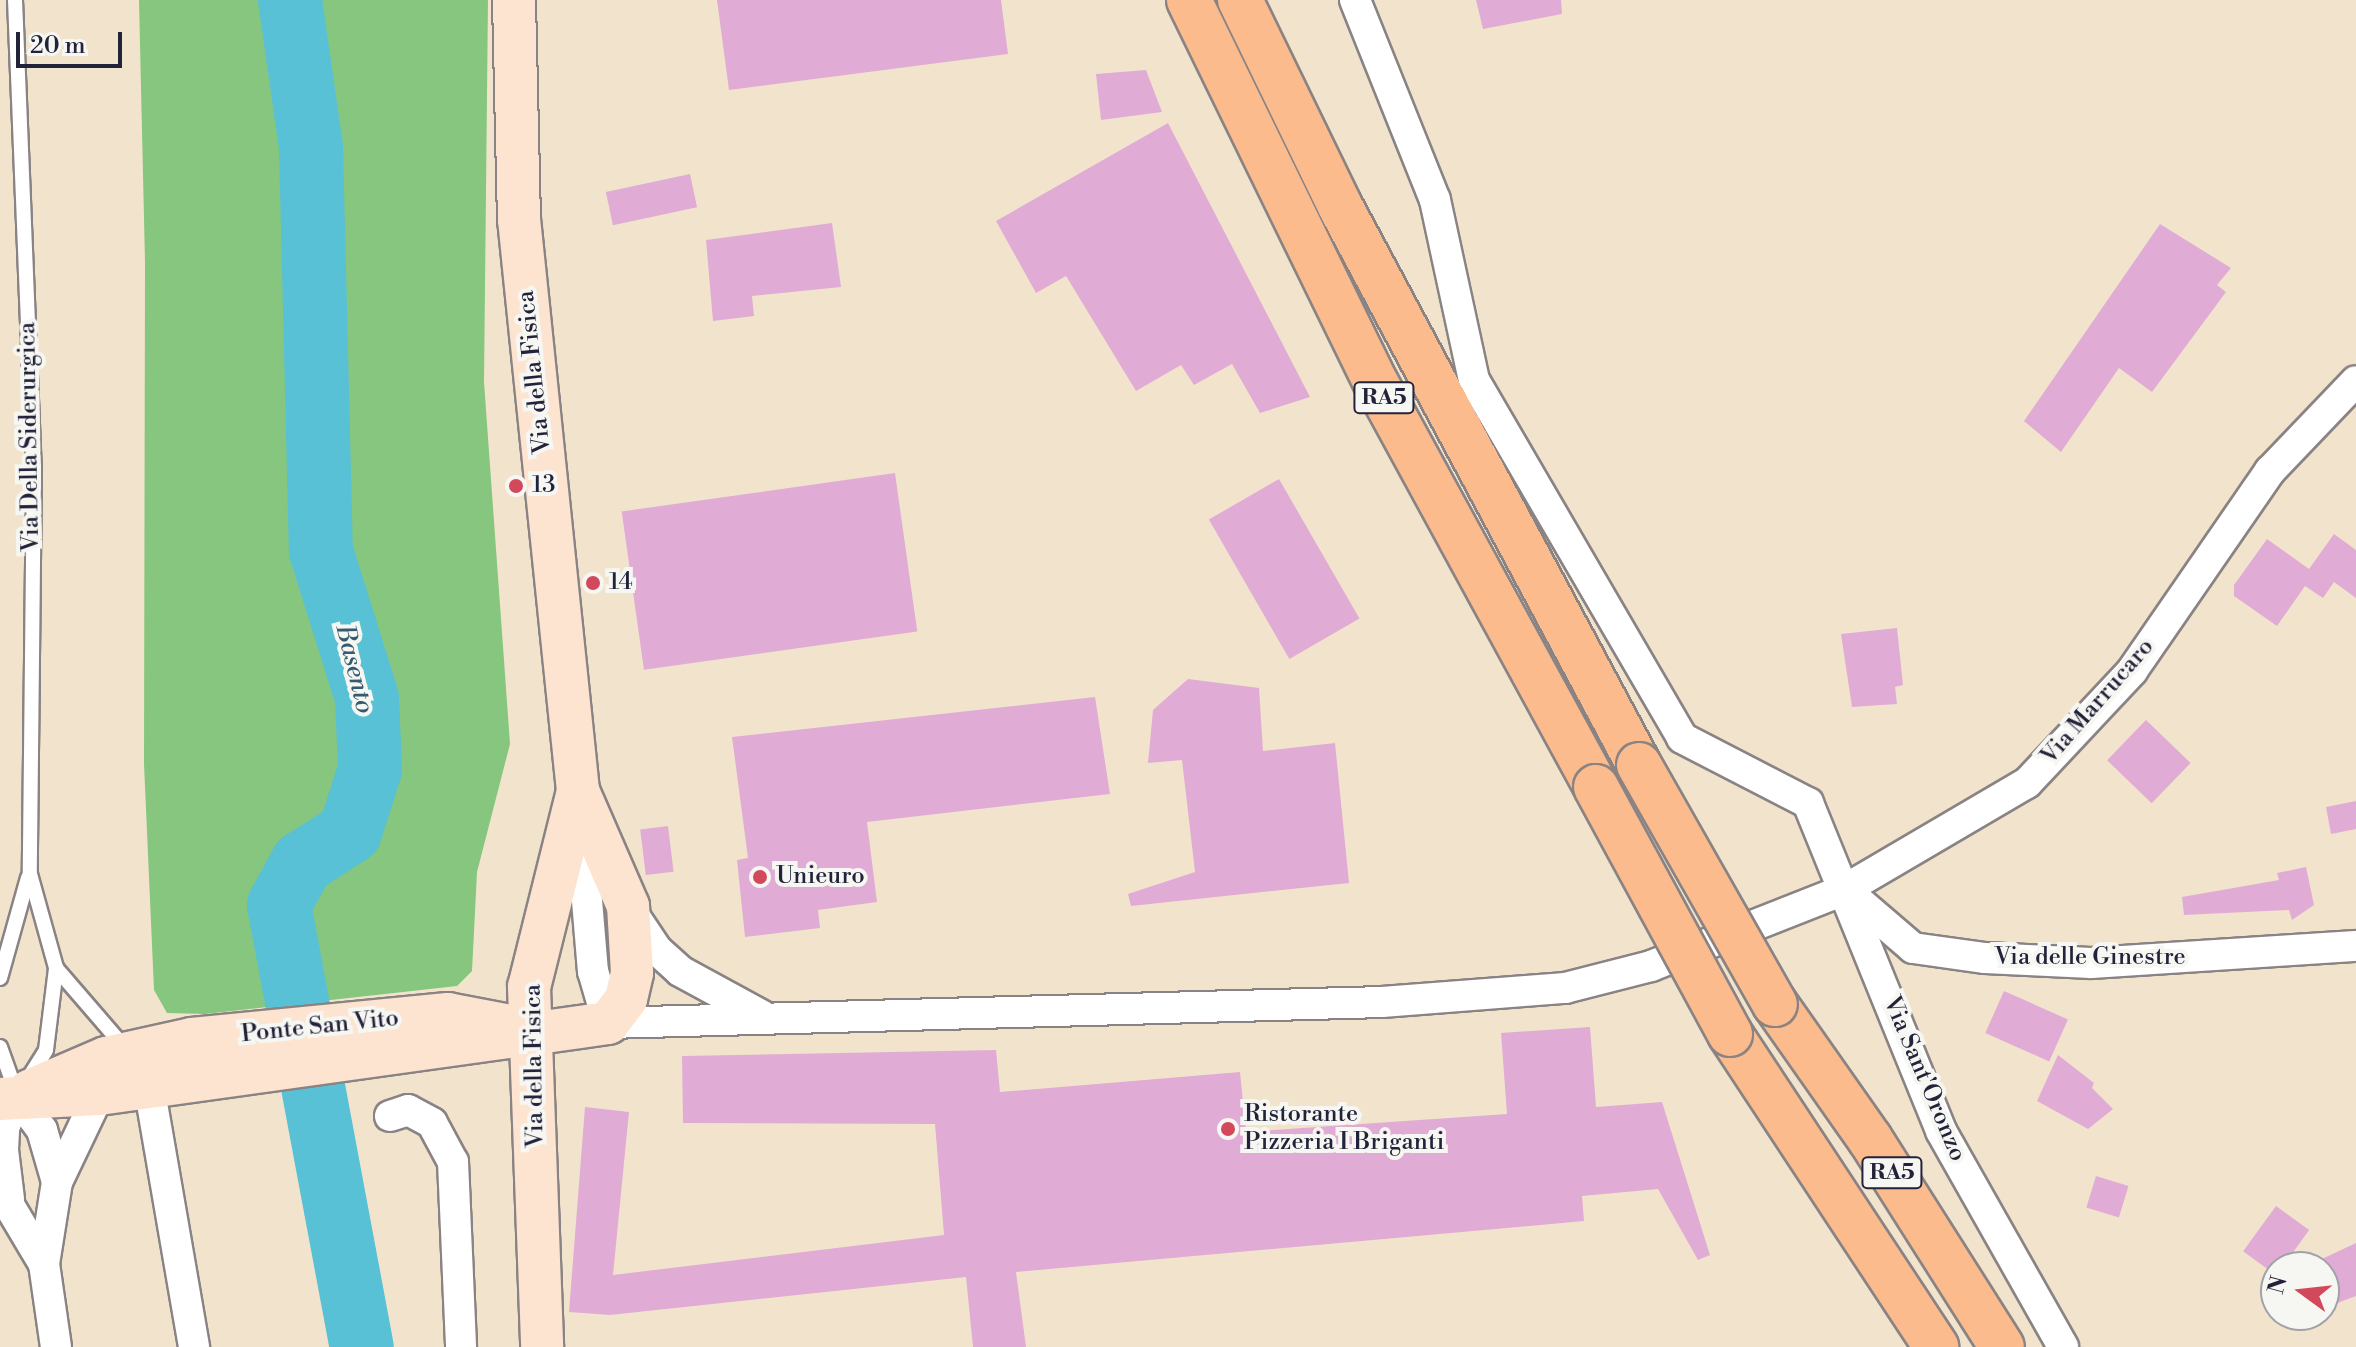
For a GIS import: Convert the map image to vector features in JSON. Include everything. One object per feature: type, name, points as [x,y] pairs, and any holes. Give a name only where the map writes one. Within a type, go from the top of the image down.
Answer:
[{"type":"highway","name":"RA5","points":[[1189,0],[1376,383],[1730,1034],[1936,1347]]},
{"type":"highway","name":"RA5","points":[[1240,0],[1348,220],[1639,765],[1775,1004],[1870,1139],[2002,1347]]},
{"type":"street","name":"Via della Fisica","points":[[514,0],[519,219],[578,791],[628,906],[632,973],[626,999],[608,1023]]},
{"type":"street","name":"Via Sant'Oronzo","points":[[1355,0],[1435,200],[1474,380],[1682,738],[1808,803],[1846,889],[1941,1131],[2063,1347]]},
{"type":"street","name":"Via Marrucaro","points":[[608,1023],[1382,1002],[1565,988],[1651,966],[1846,889],[2027,783],[2132,671],[2270,471],[2356,381]]},
{"type":"street","name":"Via della Fisica","points":[[542,1347],[529,987],[578,791]]},
{"type":"street","points":[[578,791],[593,971],[608,1023]]},
{"type":"street","name":"Via delle Ginestre","points":[[1846,889],[1883,927],[1913,948],[1985,958],[2091,963],[2356,946]]},
{"type":"street","points":[[628,906],[657,950],[680,971],[764,1017]]},
{"type":"street","name":"Ponte San Vito","points":[[195,1059],[449,1031],[530,1030],[608,1023]]},
{"type":"street","points":[[9,1098],[128,1051],[195,1059]]},
{"type":"street","points":[[9,1098],[99,1094],[149,1086],[195,1059]]},
{"type":"street","points":[[149,1086],[194,1347]]},
{"type":"street","name":"Via Della Siderurgica","points":[[56,1347],[44,1264],[57,1182],[99,1094]]},
{"type":"street","name":"Via Della Siderurgica","points":[[9,1098],[42,1130],[57,1182]]},
{"type":"street","name":"Via Della Siderurgica","points":[[9,1098],[3,1150],[5,1194],[44,1264]]},
{"type":"street","points":[[390,1116],[408,1110],[432,1123],[453,1162],[461,1347]]},
{"type":"lane","name":"Via Della Siderurgica","points":[[0,978],[30,874],[34,467],[15,0]]},
{"type":"lane","name":"Via Della Siderurgica","points":[[9,1098],[46,1050],[56,968],[30,874]]},
{"type":"lane","name":"Via Della Siderurgica","points":[[56,968],[128,1051]]},
{"type":"lane","name":"Via Della Siderurgica","points":[[0,1047],[9,1098]]},
{"type":"green space","points":[[139,0],[488,0],[484,382],[510,744],[477,872],[472,971],[457,986],[205,1014],[167,1013],[154,990],[144,764],[145,262]]},
{"type":"building","points":[[717,0],[1001,0],[1008,54],[729,90]]},
{"type":"building","points":[[1476,0],[1561,0],[1562,14],[1483,29]]},
{"type":"building","points":[[1146,70],[1162,112],[1101,120],[1096,74]]},
{"type":"building","points":[[1168,123],[1310,397],[1260,413],[1232,364],[1194,385],[1181,365],[1136,391],[1066,276],[1036,293],[996,221]]},
{"type":"building","points":[[690,174],[697,207],[613,225],[606,192]]},
{"type":"building","points":[[832,223],[841,287],[752,296],[754,316],[713,321],[706,240]]},
{"type":"building","points":[[2160,224],[2231,268],[2217,285],[2226,292],[2152,392],[2119,368],[2061,452],[2024,421]]},
{"type":"building","points":[[895,473],[917,631],[644,670],[622,511]]},
{"type":"building","points":[[1279,479],[1360,618],[1289,659],[1209,520]]},
{"type":"building","points":[[2334,534],[2356,550],[2356,598],[2334,582],[2323,598],[2305,586],[2277,626],[2234,596],[2234,585],[2267,539],[2309,569]]},
{"type":"building","points":[[1897,628],[1903,685],[1895,687],[1897,704],[1852,707],[1841,634]]},
{"type":"building","points":[[1188,679],[1259,688],[1263,751],[1335,743],[1349,883],[1131,906],[1128,894],[1195,872],[1182,760],[1148,763],[1153,710]]},
{"type":"building","points":[[1095,697],[1110,794],[867,822],[877,902],[818,910],[820,928],[745,937],[737,860],[748,858],[732,737]]},
{"type":"building","points":[[2146,720],[2191,763],[2152,803],[2107,760]]},
{"type":"building","points":[[2356,801],[2356,829],[2331,834],[2326,807]]},
{"type":"building","points":[[668,826],[674,872],[646,875],[640,829]]},
{"type":"building","points":[[2306,867],[2314,905],[2292,920],[2289,910],[2184,915],[2182,897],[2279,880],[2277,873]]},
{"type":"building","points":[[2004,991],[2068,1019],[2049,1061],[1985,1033]]},
{"type":"building","points":[[1590,1027],[1596,1107],[1662,1102],[1710,1255],[1698,1260],[1658,1189],[1582,1196],[1584,1221],[1016,1272],[1026,1347],[973,1347],[966,1277],[610,1315],[569,1312],[585,1107],[629,1112],[613,1275],[944,1235],[935,1124],[683,1123],[682,1056],[996,1050],[1000,1092],[1240,1072],[1246,1132],[1507,1114],[1501,1033]]},
{"type":"building","points":[[2058,1055],[2094,1083],[2092,1088],[2113,1109],[2088,1129],[2037,1101]]},
{"type":"building","points":[[2096,1176],[2129,1186],[2119,1217],[2086,1208]]},
{"type":"building","points":[[2276,1206],[2309,1230],[2294,1251],[2260,1251],[2260,1264],[2243,1251]]},
{"type":"building","points":[[2356,1243],[2356,1296],[2340,1302],[2340,1251]]},
{"type":"waterway","name":"Basento","points":[[290,0],[311,147],[321,551],[367,698],[370,769],[350,832],[302,863],[279,905],[362,1347]]},
{"type":"place","name":"13","points":[[516,486]]},
{"type":"place","name":"14","points":[[593,583]]},
{"type":"place","name":"Unieuro","points":[[760,877]]},
{"type":"place","name":"Ristorante Pizzeria I Briganti","points":[[1228,1129]]}]
